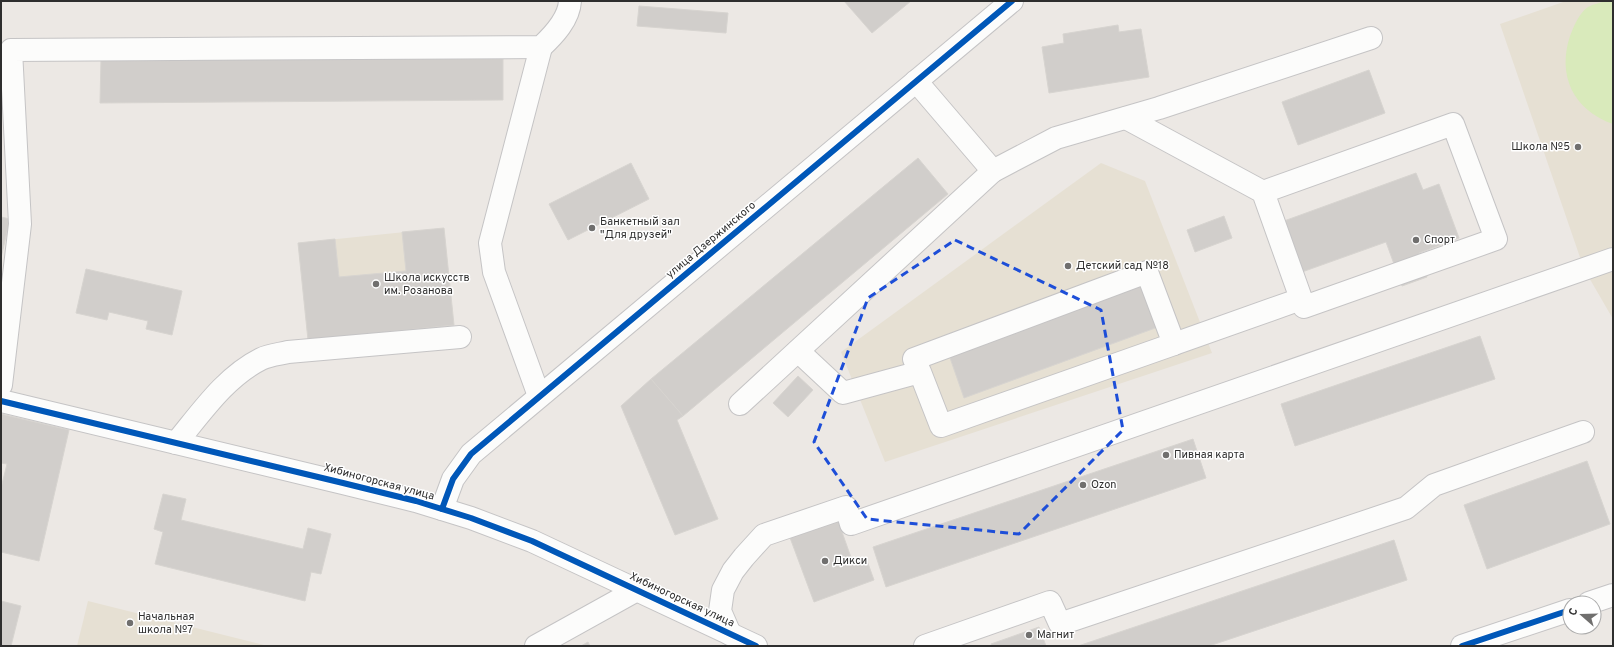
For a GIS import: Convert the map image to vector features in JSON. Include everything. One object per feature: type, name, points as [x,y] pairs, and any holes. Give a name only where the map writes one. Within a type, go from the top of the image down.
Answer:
[{"type":"street","points":[[539,396],[494,272],[490,243],[541,47],[556,33],[569,8],[570,1]]},
{"type":"street","name":"улица Дзержинского","points":[[442,509],[453,478],[471,454],[1012,1]]},
{"type":"street","points":[[740,404],[993,171],[1056,138],[1126,118],[1372,38]]},
{"type":"street","points":[[1,385],[20,224],[10,212],[6,48],[541,47]]},
{"type":"street","points":[[916,81],[993,171]]},
{"type":"street","points":[[1126,118],[1263,192],[1304,307],[1496,239],[1490,219],[1453,124],[1263,192]]},
{"type":"street","points":[[730,634],[720,612],[723,590],[733,572],[764,535],[846,506],[851,524],[1613,259]]},
{"type":"street","points":[[1174,344],[1147,272],[914,359],[941,426],[1174,344],[1301,299]]},
{"type":"street","points":[[176,443],[216,394],[238,374],[262,358],[288,352],[460,337]]},
{"type":"street","points":[[798,351],[844,393],[920,372]]},
{"type":"street","name":"Хибиногорская улица","points":[[1,401],[344,483],[442,509],[532,541],[756,646]]},
{"type":"street","points":[[926,646],[1050,602],[1060,624],[1406,508],[1434,485],[1582,432]]},
{"type":"street","points":[[536,646],[637,590]]},
{"type":"street","points":[[1602,599],[1613,595]]},
{"type":"street","points":[[1462,646],[1562,613]]},
{"type":"highlighted area","points":[[955,240],[1101,310],[1123,430],[1019,534],[867,519],[814,442],[868,298]]},
{"type":"shaded area","name":"Школа №5","points":[[1566,1],[1613,1],[1613,319],[1584,269],[1500,24]]},
{"type":"shaded area","name":"Детский сад №18","points":[[1101,163],[1145,181],[1212,353],[885,462],[841,352]]},
{"type":"shaded area","name":"Школа искусств им. Розанова","points":[[444,228],[454,325],[308,340],[298,243]]},
{"type":"shaded area","name":"Начальная школа №7","points":[[88,601],[268,646],[77,646]]},
{"type":"green space","points":[[1606,1],[1613,1],[1613,124],[1599,118],[1578,100],[1567,77],[1566,64],[1566,50],[1570,36],[1579,16],[1588,7]]},
{"type":"building","points":[[844,1],[911,1],[872,33]]},
{"type":"building","points":[[639,6],[728,13],[726,33],[637,26]]},
{"type":"building","points":[[1118,25],[1119,32],[1141,29],[1149,77],[1049,93],[1042,47],[1064,43],[1063,34]]},
{"type":"building","points":[[101,59],[503,59],[503,100],[100,103]]},
{"type":"building","points":[[1369,70],[1385,113],[1298,145],[1282,102]]},
{"type":"building","points":[[918,158],[948,194],[683,416],[651,379]]},
{"type":"building","points":[[631,163],[649,199],[568,240],[549,204]]},
{"type":"building","points":[[1416,173],[1423,190],[1439,184],[1459,238],[1419,253],[1427,277],[1402,286],[1386,242],[1302,272],[1284,221]]},
{"type":"building","points":[[1224,216],[1232,238],[1195,252],[1187,230]]},
{"type":"building","points":[[1,217],[10,219],[1,258]]},
{"type":"building","name":"Школа искусств им. Розанова","points":[[444,228],[454,325],[308,340],[298,243],[335,239],[339,277],[406,271],[402,232]]},
{"type":"building","points":[[86,269],[182,291],[172,335],[146,329],[148,321],[109,312],[107,320],[76,313]]},
{"type":"building","points":[[1143,285],[1158,327],[964,398],[949,355]]},
{"type":"building","points":[[1480,336],[1495,379],[1295,446],[1281,404]]},
{"type":"building","points":[[798,376],[813,390],[788,417],[773,403]]},
{"type":"building","points":[[651,379],[683,416],[677,420],[718,519],[675,535],[621,406]]},
{"type":"building","points":[[1,414],[69,430],[39,561],[1,552],[1,488],[7,464],[1,463]]},
{"type":"building","points":[[1193,439],[1206,478],[886,587],[873,547]]},
{"type":"building","points":[[1587,461],[1610,524],[1487,569],[1464,505]]},
{"type":"building","points":[[163,494],[186,499],[181,520],[303,549],[308,528],[331,534],[321,574],[311,572],[305,601],[155,564],[163,532],[154,529]]},
{"type":"building","name":"Дикси","points":[[837,518],[853,563],[866,558],[874,580],[814,602],[789,535]]},
{"type":"building","points":[[1394,540],[1407,580],[1209,646],[1078,646]]},
{"type":"building","points":[[1,601],[21,606],[11,646],[1,646]]},
{"type":"building","name":"Магнит","points":[[1039,627],[1046,646],[992,646],[991,644]]},
{"type":"building","points":[[588,642],[590,646],[581,646]]},
{"type":"cycle path","points":[[442,509],[453,479],[471,454],[1012,1]]},
{"type":"cycle path","points":[[1,401],[416,501],[471,518],[532,541],[756,646]]},
{"type":"cycle path","points":[[1462,646],[1562,613]]},
{"type":"place","name":"Школа №5","points":[[1578,147]]},
{"type":"place","name":"Банкетный зал \"Для друзей\"","points":[[592,228]]},
{"type":"place","name":"Спорт","points":[[1416,240]]},
{"type":"place","name":"Детский сад №18","points":[[1068,266]]},
{"type":"place","name":"Школа искусств им. Розанова","points":[[376,284]]},
{"type":"place","name":"Пивная карта","points":[[1166,455]]},
{"type":"place","name":"Ozon","points":[[1083,485]]},
{"type":"place","name":"Дикси","points":[[825,561]]},
{"type":"place","name":"Начальная школа №7","points":[[130,623]]},
{"type":"place","name":"Магнит","points":[[1029,635]]}]
